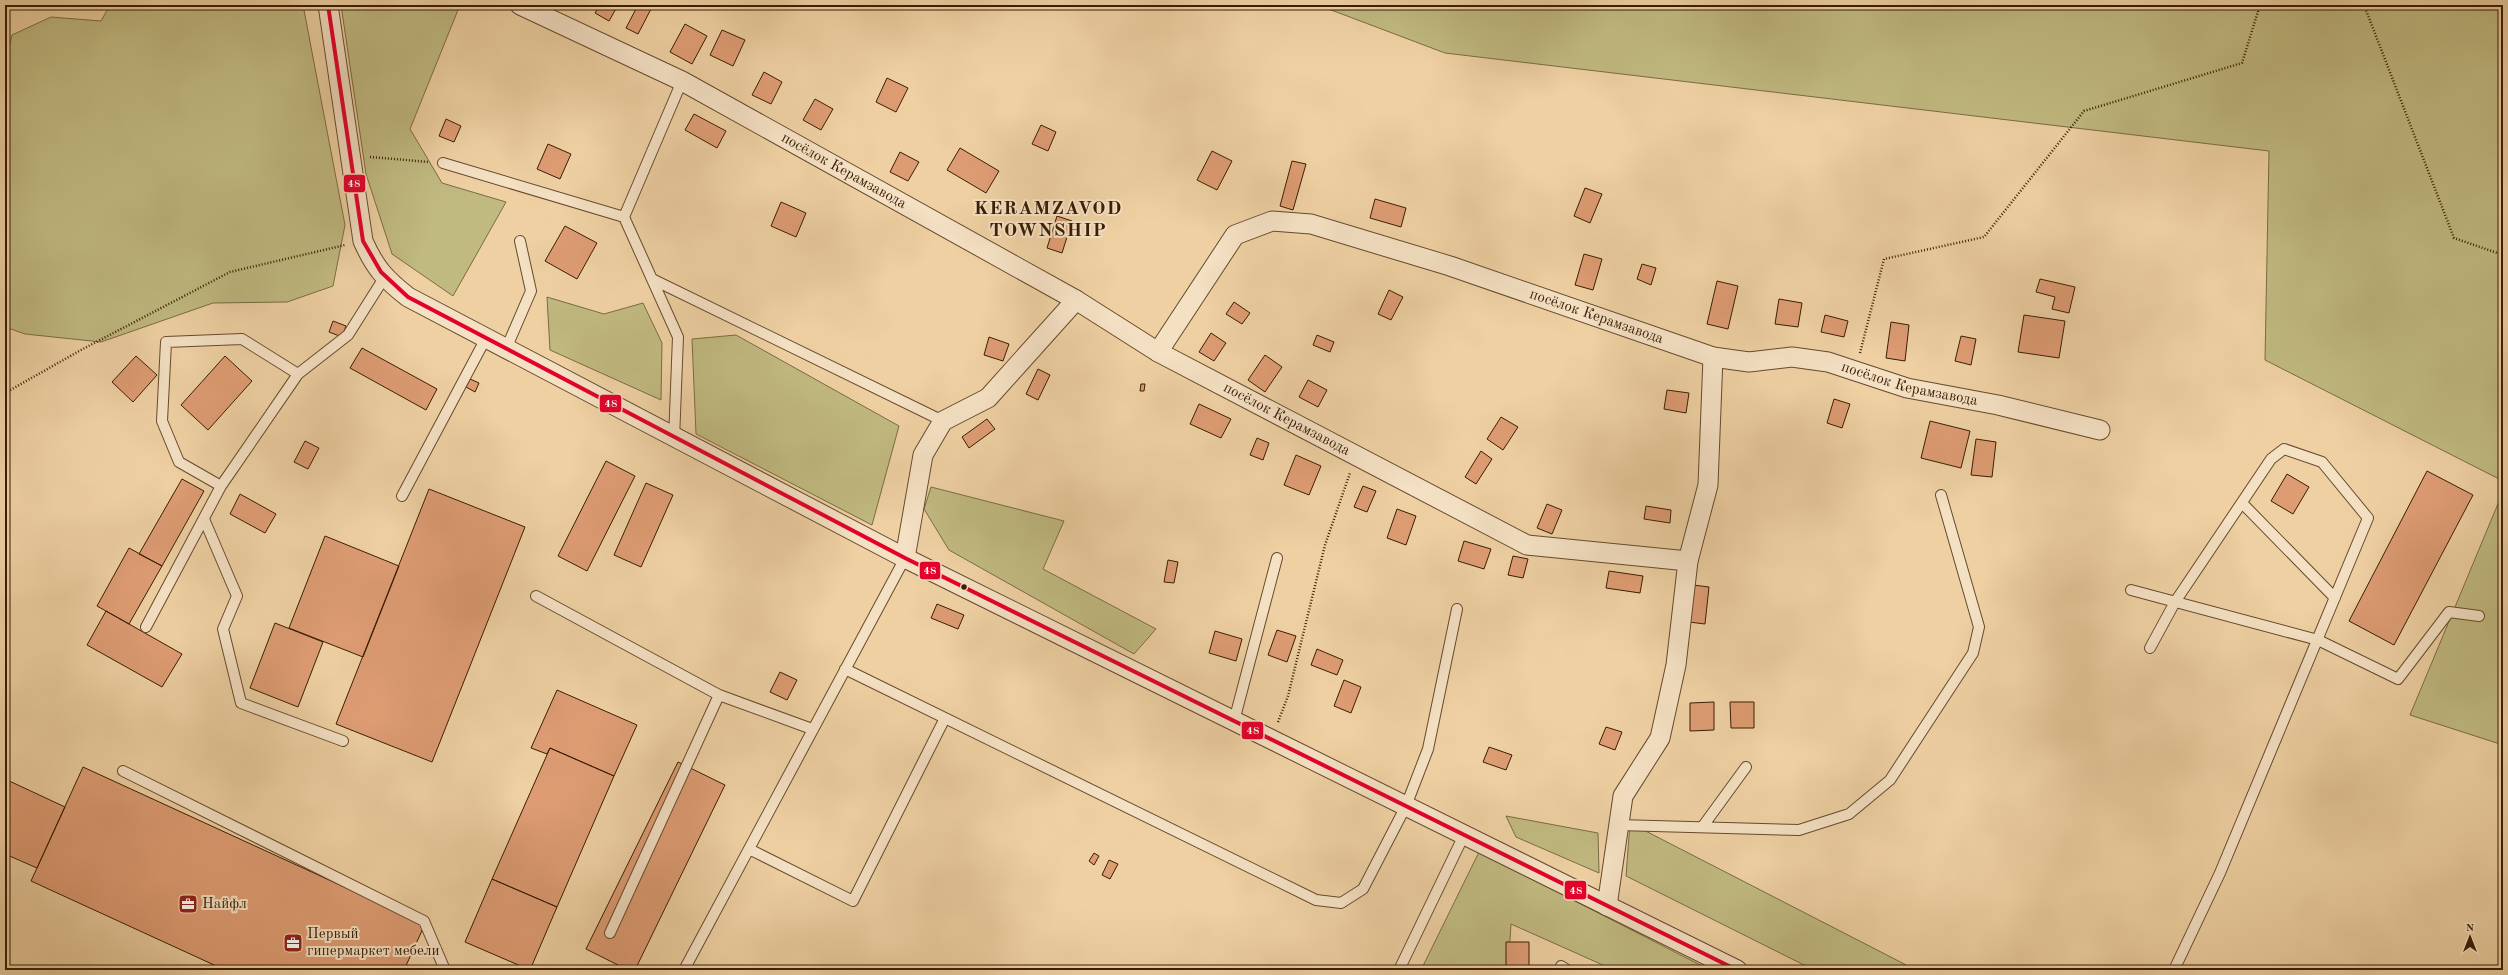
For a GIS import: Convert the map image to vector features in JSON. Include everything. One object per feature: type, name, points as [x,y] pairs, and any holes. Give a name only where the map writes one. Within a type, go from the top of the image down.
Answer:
[{"type":"street","points":[[328,5],[363,241],[372,262],[384,278],[408,296],[674,439],[905,558],[1737,970]]},
{"type":"street","name":"посёлок Керамзавода","points":[[520,5],[682,81],[1076,300],[1158,352],[1527,545],[1688,562]]},
{"type":"street","name":"посёлок Керамзавода","points":[[1158,352],[1235,235],[1272,222],[1311,224],[1450,266],[1713,357],[1749,362],[1792,357],[1828,362],[1907,388],[1998,405],[2100,430]]},
{"type":"street","points":[[905,558],[923,454],[943,421],[988,398],[1076,300]]},
{"type":"street","points":[[1608,906],[1623,796],[1660,738],[1676,665],[1688,562],[1708,485],[1713,357]]},
{"type":"lane","points":[[674,439],[678,337],[624,217],[682,81]]},
{"type":"lane","points":[[443,163],[624,217]]},
{"type":"lane","points":[[506,349],[531,291],[520,241]]},
{"type":"lane","points":[[146,627],[221,486],[298,374],[348,335],[384,278]]},
{"type":"lane","points":[[652,279],[943,421]]},
{"type":"lane","points":[[402,496],[486,338]]},
{"type":"lane","points":[[221,486],[179,462],[162,421],[166,342],[242,339],[298,374]]},
{"type":"lane","points":[[2150,648],[2175,602],[2271,459],[2284,449],[2322,462],[2368,518],[2336,598],[2220,873],[2174,970]]},
{"type":"lane","points":[[1618,824],[1799,830],[1849,814],[1890,780],[1973,653],[1979,627],[1941,495]]},
{"type":"lane","points":[[2242,503],[2336,598]]},
{"type":"lane","points":[[204,519],[237,596],[223,629],[241,703],[343,741]]},
{"type":"lane","points":[[684,970],[905,558]]},
{"type":"lane","points":[[1234,721],[1277,558]]},
{"type":"lane","points":[[2131,590],[2318,640],[2398,679],[2449,612],[2479,616]]},
{"type":"lane","points":[[536,596],[719,695],[812,729]]},
{"type":"lane","points":[[845,669],[1316,900],[1342,903],[1363,888],[1406,806],[1428,748],[1457,609]]},
{"type":"lane","points":[[610,933],[719,695]]},
{"type":"lane","points":[[748,849],[853,900],[946,718]]},
{"type":"lane","points":[[1703,826],[1746,767]]},
{"type":"lane","points":[[123,771],[424,921],[446,970]]},
{"type":"lane","points":[[1399,970],[1464,835]]},
{"type":"lane","points":[[1560,970],[1561,966],[1567,970]]},
{"type":"path","points":[[1856,371],[1884,259],[1984,237],[2084,111],[2242,63],[2260,5]]},
{"type":"path","points":[[2364,5],[2454,238],[2503,255]]},
{"type":"path","points":[[350,155],[443,163]]},
{"type":"path","points":[[5,393],[82,350],[230,272],[363,241]]},
{"type":"path","points":[[1271,739],[1288,696],[1325,545],[1356,456]]},
{"type":"shaded area","points":[[110,5],[303,5],[345,225],[333,286],[287,302],[213,303],[101,342],[25,334],[5,327],[5,62],[12,35],[51,17],[101,21]]},
{"type":"shaded area","points":[[341,5],[460,5],[410,129],[442,183],[506,202],[453,296],[392,254],[366,174]]},
{"type":"shaded area","points":[[1318,5],[2503,5],[2503,481],[2265,360],[2269,151],[1445,53]]},
{"type":"shaded area","points":[[547,297],[604,314],[643,303],[662,343],[661,400],[550,350]]},
{"type":"shaded area","points":[[736,335],[899,426],[872,525],[696,434],[692,339]]},
{"type":"shaded area","points":[[931,487],[1064,521],[1043,569],[1156,629],[1134,654],[949,550],[924,509]]},
{"type":"shaded area","points":[[2500,499],[2503,499],[2503,745],[2410,715]]},
{"type":"shaded area","points":[[1506,816],[1598,833],[1599,873],[1516,837]]},
{"type":"shaded area","points":[[1630,823],[1916,970],[1814,970],[1626,876]]},
{"type":"shaded area","points":[[1479,852],[1710,970],[1614,970],[1511,924],[1508,970],[1421,970]]},
{"type":"building","points":[[600,5],[618,5],[609,21],[595,13]]},
{"type":"building","points":[[638,5],[651,9],[638,34],[626,28]]},
{"type":"building","points":[[685,24],[707,36],[692,64],[670,52]]},
{"type":"building","points":[[722,30],[745,40],[733,66],[710,55]]},
{"type":"building","points":[[764,72],[782,82],[771,104],[752,95]]},
{"type":"building","points":[[887,78],[908,88],[896,112],[876,102]]},
{"type":"building","points":[[815,99],[833,109],[821,130],[803,120]]},
{"type":"building","points":[[694,114],[726,131],[717,148],[685,130]]},
{"type":"building","points":[[446,119],[461,126],[454,142],[439,136]]},
{"type":"building","points":[[1041,125],[1056,132],[1048,151],[1032,144]]},
{"type":"building","points":[[548,144],[571,154],[560,179],[537,169]]},
{"type":"building","points":[[960,148],[999,171],[986,193],[947,170]]},
{"type":"building","points":[[1212,151],[1232,161],[1217,190],[1197,180]]},
{"type":"building","points":[[900,152],[919,162],[908,181],[890,172]]},
{"type":"building","points":[[1292,161],[1306,164],[1293,210],[1280,206]]},
{"type":"building","points":[[1585,188],[1602,194],[1590,223],[1574,216]]},
{"type":"building","points":[[1375,199],[1406,208],[1401,227],[1370,218]]},
{"type":"building","points":[[781,202],[806,213],[796,237],[771,226]]},
{"type":"building","points":[[1057,216],[1072,221],[1062,253],[1047,248]]},
{"type":"building","points":[[565,226],[597,243],[577,279],[545,261]]},
{"type":"building","points":[[1584,254],[1602,259],[1593,290],[1575,285]]},
{"type":"building","points":[[1642,264],[1656,268],[1651,285],[1637,279]]},
{"type":"building","points":[[2040,279],[2075,287],[2069,313],[2052,309],[2055,297],[2036,292]]},
{"type":"building","points":[[1717,281],[1738,286],[1728,329],[1707,324]]},
{"type":"building","points":[[1389,290],[1403,297],[1391,320],[1378,314]]},
{"type":"building","points":[[1779,299],[1802,303],[1798,327],[1775,324]]},
{"type":"building","points":[[1234,302],[1250,313],[1242,324],[1226,314]]},
{"type":"building","points":[[1825,315],[1848,321],[1844,337],[1821,332]]},
{"type":"building","points":[[2024,315],[2065,321],[2059,358],[2018,352]]},
{"type":"building","points":[[333,321],[346,326],[342,337],[329,332]]},
{"type":"building","points":[[1891,322],[1909,325],[1905,361],[1886,358]]},
{"type":"building","points":[[1211,333],[1226,343],[1214,361],[1199,352]]},
{"type":"building","points":[[1317,335],[1334,342],[1330,352],[1313,345]]},
{"type":"building","points":[[1961,336],[1976,339],[1971,365],[1955,361]]},
{"type":"building","points":[[989,337],[1009,344],[1003,361],[984,355]]},
{"type":"building","points":[[362,348],[437,389],[426,410],[350,368]]},
{"type":"building","points":[[1265,355],[1282,367],[1265,392],[1248,380]]},
{"type":"building","points":[[136,356],[157,375],[133,402],[112,382]]},
{"type":"building","points":[[225,356],[252,381],[208,430],[181,405]]},
{"type":"building","points":[[1038,369],[1050,375],[1038,400],[1026,394]]},
{"type":"building","points":[[470,379],[479,383],[475,392],[466,387]]},
{"type":"building","points":[[1308,380],[1327,390],[1318,407],[1299,397]]},
{"type":"building","points":[[1141,384],[1145,384],[1144,391],[1140,391]]},
{"type":"building","points":[[1667,390],[1689,393],[1686,413],[1664,409]]},
{"type":"building","points":[[1834,399],[1850,404],[1842,428],[1827,423]]},
{"type":"building","points":[[1199,404],[1231,419],[1221,438],[1190,424]]},
{"type":"building","points":[[1501,417],[1518,427],[1503,450],[1487,439]]},
{"type":"building","points":[[987,419],[995,429],[969,448],[962,437]]},
{"type":"building","points":[[1930,421],[1970,431],[1961,468],[1921,458]]},
{"type":"building","points":[[1257,438],[1269,443],[1263,460],[1250,455]]},
{"type":"building","points":[[1976,439],[1996,442],[1992,477],[1971,475]]},
{"type":"building","points":[[305,441],[319,448],[308,469],[294,462]]},
{"type":"building","points":[[1481,451],[1492,459],[1476,484],[1465,477]]},
{"type":"building","points":[[1296,455],[1321,466],[1309,495],[1284,485]]},
{"type":"building","points":[[606,461],[635,476],[587,571],[558,556]]},
{"type":"building","points":[[2427,471],[2473,495],[2394,645],[2349,621]]},
{"type":"building","points":[[2287,474],[2309,487],[2293,514],[2271,501]]},
{"type":"building","points":[[182,479],[204,491],[162,566],[139,554]]},
{"type":"building","points":[[646,483],[673,495],[641,567],[614,555]]},
{"type":"building","points":[[1363,486],[1376,491],[1367,512],[1354,507]]},
{"type":"building","points":[[429,489],[525,527],[432,762],[336,724]]},
{"type":"building","points":[[240,494],[276,514],[265,533],[230,514]]},
{"type":"building","points":[[1547,504],[1562,510],[1552,534],[1537,528]]},
{"type":"building","points":[[1646,506],[1671,510],[1670,523],[1644,519]]},
{"type":"building","points":[[1397,509],[1416,516],[1406,545],[1387,538]]},
{"type":"building","points":[[325,536],[399,566],[363,657],[289,628]]},
{"type":"building","points":[[1464,541],[1491,549],[1484,569],[1458,561]]},
{"type":"building","points":[[129,548],[162,566],[129,624],[97,606]]},
{"type":"building","points":[[1513,556],[1528,559],[1523,578],[1508,575]]},
{"type":"building","points":[[1168,560],[1178,562],[1174,583],[1164,582]]},
{"type":"building","points":[[1609,571],[1643,576],[1640,593],[1606,588]]},
{"type":"building","points":[[1693,585],[1709,587],[1705,624],[1689,622]]},
{"type":"building","points":[[937,604],[964,615],[958,629],[931,618]]},
{"type":"building","points":[[106,611],[182,654],[162,687],[87,645]]},
{"type":"building","points":[[275,623],[323,642],[298,707],[250,688]]},
{"type":"building","points":[[1277,630],[1296,636],[1287,662],[1268,655]]},
{"type":"building","points":[[1215,631],[1242,639],[1236,661],[1209,653]]},
{"type":"building","points":[[1317,649],[1343,660],[1337,675],[1311,665]]},
{"type":"building","points":[[780,672],[797,680],[787,700],[770,692]]},
{"type":"building","points":[[1344,680],[1361,687],[1351,713],[1334,706]]},
{"type":"building","points":[[557,690],[637,725],[614,776],[550,748],[547,754],[531,748]]},
{"type":"building","points":[[1714,702],[1714,730],[1690,731],[1690,703]]},
{"type":"building","points":[[1730,702],[1754,702],[1754,728],[1731,728]]},
{"type":"building","points":[[1606,727],[1622,732],[1615,750],[1599,744]]},
{"type":"building","points":[[1489,747],[1512,755],[1506,770],[1483,762]]},
{"type":"building","points":[[550,748],[614,776],[557,907],[492,879]]},
{"type":"building","points":[[678,762],[725,785],[635,970],[628,970],[586,949]]},
{"type":"building","points":[[83,767],[425,924],[404,970],[225,970],[31,881]]},
{"type":"building","points":[[5,779],[65,807],[37,868],[5,854]]},
{"type":"building","points":[[1094,853],[1099,856],[1094,865],[1089,861]]},
{"type":"building","points":[[1109,860],[1118,864],[1110,879],[1102,875]]},
{"type":"building","points":[[492,879],[557,907],[530,970],[465,942]]},
{"type":"building","points":[[1506,942],[1529,942],[1529,970],[1506,970]]},
{"type":"transit line","name":"48","points":[[328,5],[363,241],[381,272],[408,297],[905,558],[1737,970]]},
{"type":"place","name":"Найфл","points":[[188,904]]},
{"type":"place","name":"Первый гипермаркет мебели","points":[[293,943]]},
{"type":"district","name":"KERAMZAVOD TOWNSHIP","points":[[1048,220]]}]
